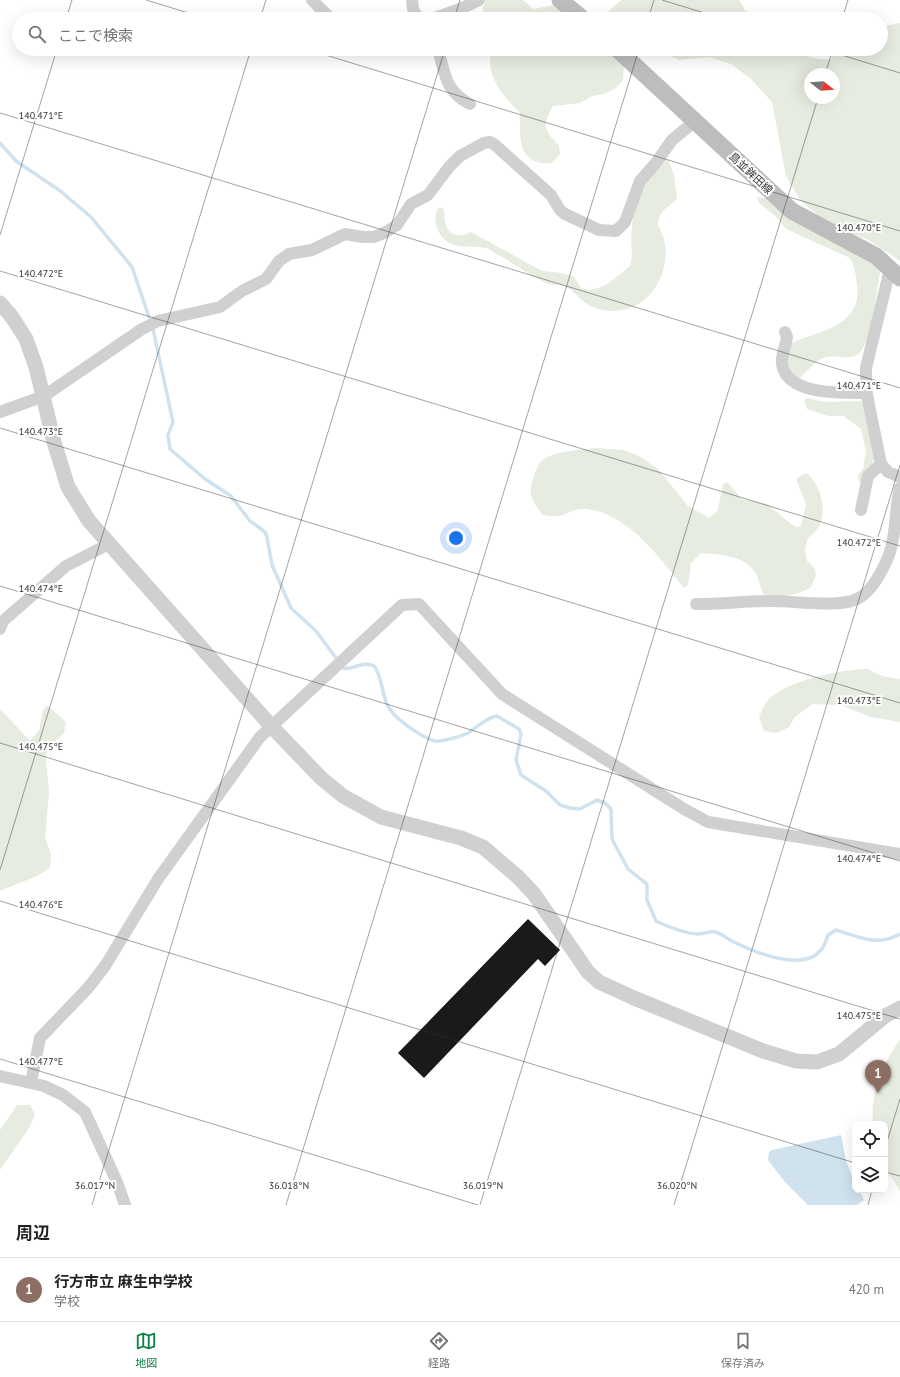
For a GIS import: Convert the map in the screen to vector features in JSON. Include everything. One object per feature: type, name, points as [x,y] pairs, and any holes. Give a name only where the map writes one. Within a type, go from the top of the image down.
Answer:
[{"type":"main road","points":[[560,0],[575,12]]},
{"type":"main road","name":"島並鉾田線","points":[[625,56],[792,211],[876,256],[895,273]]},
{"type":"street","points":[[312,0],[324,12]]},
{"type":"street","points":[[412,0],[414,12]]},
{"type":"street","points":[[454,12],[479,0]]},
{"type":"street","points":[[440,56],[451,90],[459,98],[470,104]]},
{"type":"street","points":[[0,412],[44,396],[142,330],[158,321],[220,307],[242,291],[266,279],[279,261],[289,254],[312,250],[341,236],[350,234],[364,237],[374,237],[392,229],[406,209],[411,204],[428,195],[456,160],[487,142],[495,145],[545,190],[565,214],[598,230],[616,230],[625,222],[640,181],[655,164],[672,140],[695,121]]},
{"type":"street","points":[[895,273],[866,368],[867,393],[880,464],[888,472],[900,477]]},
{"type":"street","points":[[0,303],[12,317],[26,339],[44,396],[54,442],[68,487],[89,521],[272,727],[321,778],[360,807],[380,817],[461,838],[483,847],[518,877],[534,894],[588,972],[610,988],[764,1051],[786,1059],[817,1062],[839,1054],[884,1016],[900,1008]]},
{"type":"street","points":[[785,332],[787,337],[782,352],[783,366],[785,373],[792,382],[826,393],[867,393]]},
{"type":"street","points":[[861,510],[868,476],[880,464]]},
{"type":"street","points":[[696,604],[772,601],[838,603],[850,602],[858,599],[865,594],[878,577],[887,561],[895,526],[900,488]]},
{"type":"street","points":[[0,629],[3,621],[66,566],[109,544]]},
{"type":"street","points":[[31,1082],[40,1038],[88,988],[105,966],[158,879],[260,737],[402,605],[419,604],[502,694],[696,816],[719,825],[900,854]]},
{"type":"street","points":[[0,1076],[31,1082],[63,1095],[85,1112],[114,1176],[125,1205]]},
{"type":"shaded area","points":[[486,0],[523,0],[534,9],[553,5],[563,12],[483,12],[483,7]]},
{"type":"shaded area","points":[[621,0],[739,0],[746,12],[608,12]]},
{"type":"shaded area","points":[[900,23],[900,261],[867,239],[831,227],[800,200],[786,176],[772,102],[752,80],[731,64],[709,57],[679,60],[671,56],[808,56],[831,59],[832,56],[888,56],[888,26]]},
{"type":"shaded area","points":[[616,56],[624,65],[623,80],[616,88],[604,94],[592,96],[580,103],[553,106],[547,118],[546,127],[547,131],[559,145],[560,154],[552,163],[541,163],[532,160],[526,155],[521,141],[520,113],[500,90],[492,76],[490,68],[491,57]]},
{"type":"shaded area","points":[[663,159],[668,160],[674,175],[677,199],[663,211],[658,221],[658,226],[663,237],[665,249],[664,268],[661,277],[650,294],[635,306],[623,310],[610,311],[597,309],[583,301],[567,287],[548,284],[488,249],[481,247],[460,246],[450,243],[442,237],[437,228],[435,219],[439,207],[444,209],[445,222],[453,234],[464,235],[471,232],[542,271],[563,273],[574,277],[581,288],[589,290],[598,288],[609,283],[630,266],[632,255],[631,239],[633,214],[638,191]]},
{"type":"shaded area","points":[[757,197],[765,198],[868,257],[881,269],[870,330],[861,351],[855,356],[823,358],[815,363],[798,379],[795,379],[786,360],[791,343],[837,325],[846,318],[853,310],[857,299],[855,271],[850,258],[786,229],[775,216],[759,203]]},
{"type":"shaded area","points":[[808,398],[824,402],[861,401],[866,404],[874,458],[871,468],[862,485],[858,480],[858,475],[863,469],[866,451],[861,429],[844,416],[829,416],[807,409],[804,400]]},
{"type":"shaded area","points":[[595,448],[624,450],[641,457],[659,470],[688,506],[709,518],[718,510],[723,484],[728,483],[742,499],[767,504],[791,524],[796,527],[801,526],[806,504],[796,479],[803,474],[808,474],[818,489],[823,507],[820,525],[808,538],[805,549],[807,561],[815,569],[816,575],[811,587],[788,596],[776,597],[764,595],[756,574],[746,563],[724,555],[701,553],[691,563],[688,585],[684,588],[641,538],[615,518],[600,512],[585,509],[578,509],[558,516],[543,515],[536,506],[531,494],[531,484],[539,464],[549,456]]},
{"type":"shaded area","points":[[868,669],[882,676],[900,679],[900,722],[871,717],[841,705],[812,704],[795,717],[789,727],[777,733],[764,731],[759,717],[768,700],[780,691],[803,681],[817,677],[844,671]]},
{"type":"shaded area","points":[[47,705],[66,722],[64,733],[48,748],[46,758],[49,793],[45,837],[51,854],[50,868],[37,876],[0,891],[0,709],[30,741],[39,730],[43,710]]},
{"type":"shaded area","points":[[900,1040],[900,1191],[888,1172],[888,1121],[873,1121],[873,1102],[875,1091],[883,1069]]},
{"type":"shaded area","points":[[17,1105],[30,1105],[35,1114],[29,1128],[0,1170],[0,1130]]},
{"type":"water","points":[[841,1135],[846,1161],[852,1176],[852,1193],[860,1193],[864,1200],[857,1205],[808,1205],[784,1181],[768,1160],[769,1152],[772,1150]]},
{"type":"building","points":[[528,919],[560,950],[545,966],[538,959],[424,1078],[398,1053]]},
{"type":"waterway","points":[[0,143],[16,161],[59,190],[91,217],[132,267],[149,317]]},
{"type":"waterway","points":[[153,329],[173,422],[168,435],[170,449],[205,479],[231,496],[250,521],[265,532],[272,565],[291,608],[316,631],[336,658]]},
{"type":"waterway","points":[[343,668],[347,669],[365,664],[374,666],[377,671],[386,702],[392,712],[412,729],[424,737],[435,741],[461,736],[489,719],[497,716],[519,729],[521,734],[516,760],[521,775],[546,791],[560,805],[580,809],[597,800],[605,803],[611,809],[612,839],[628,869],[647,884],[647,900],[656,921],[676,929],[692,933],[699,934],[715,932],[753,951],[790,960],[802,960],[812,957],[823,948],[828,935],[836,930],[868,940],[883,940],[900,934]]},
{"type":"place","name":"行方市立 麻生中学校","points":[[878,1093]]}]
